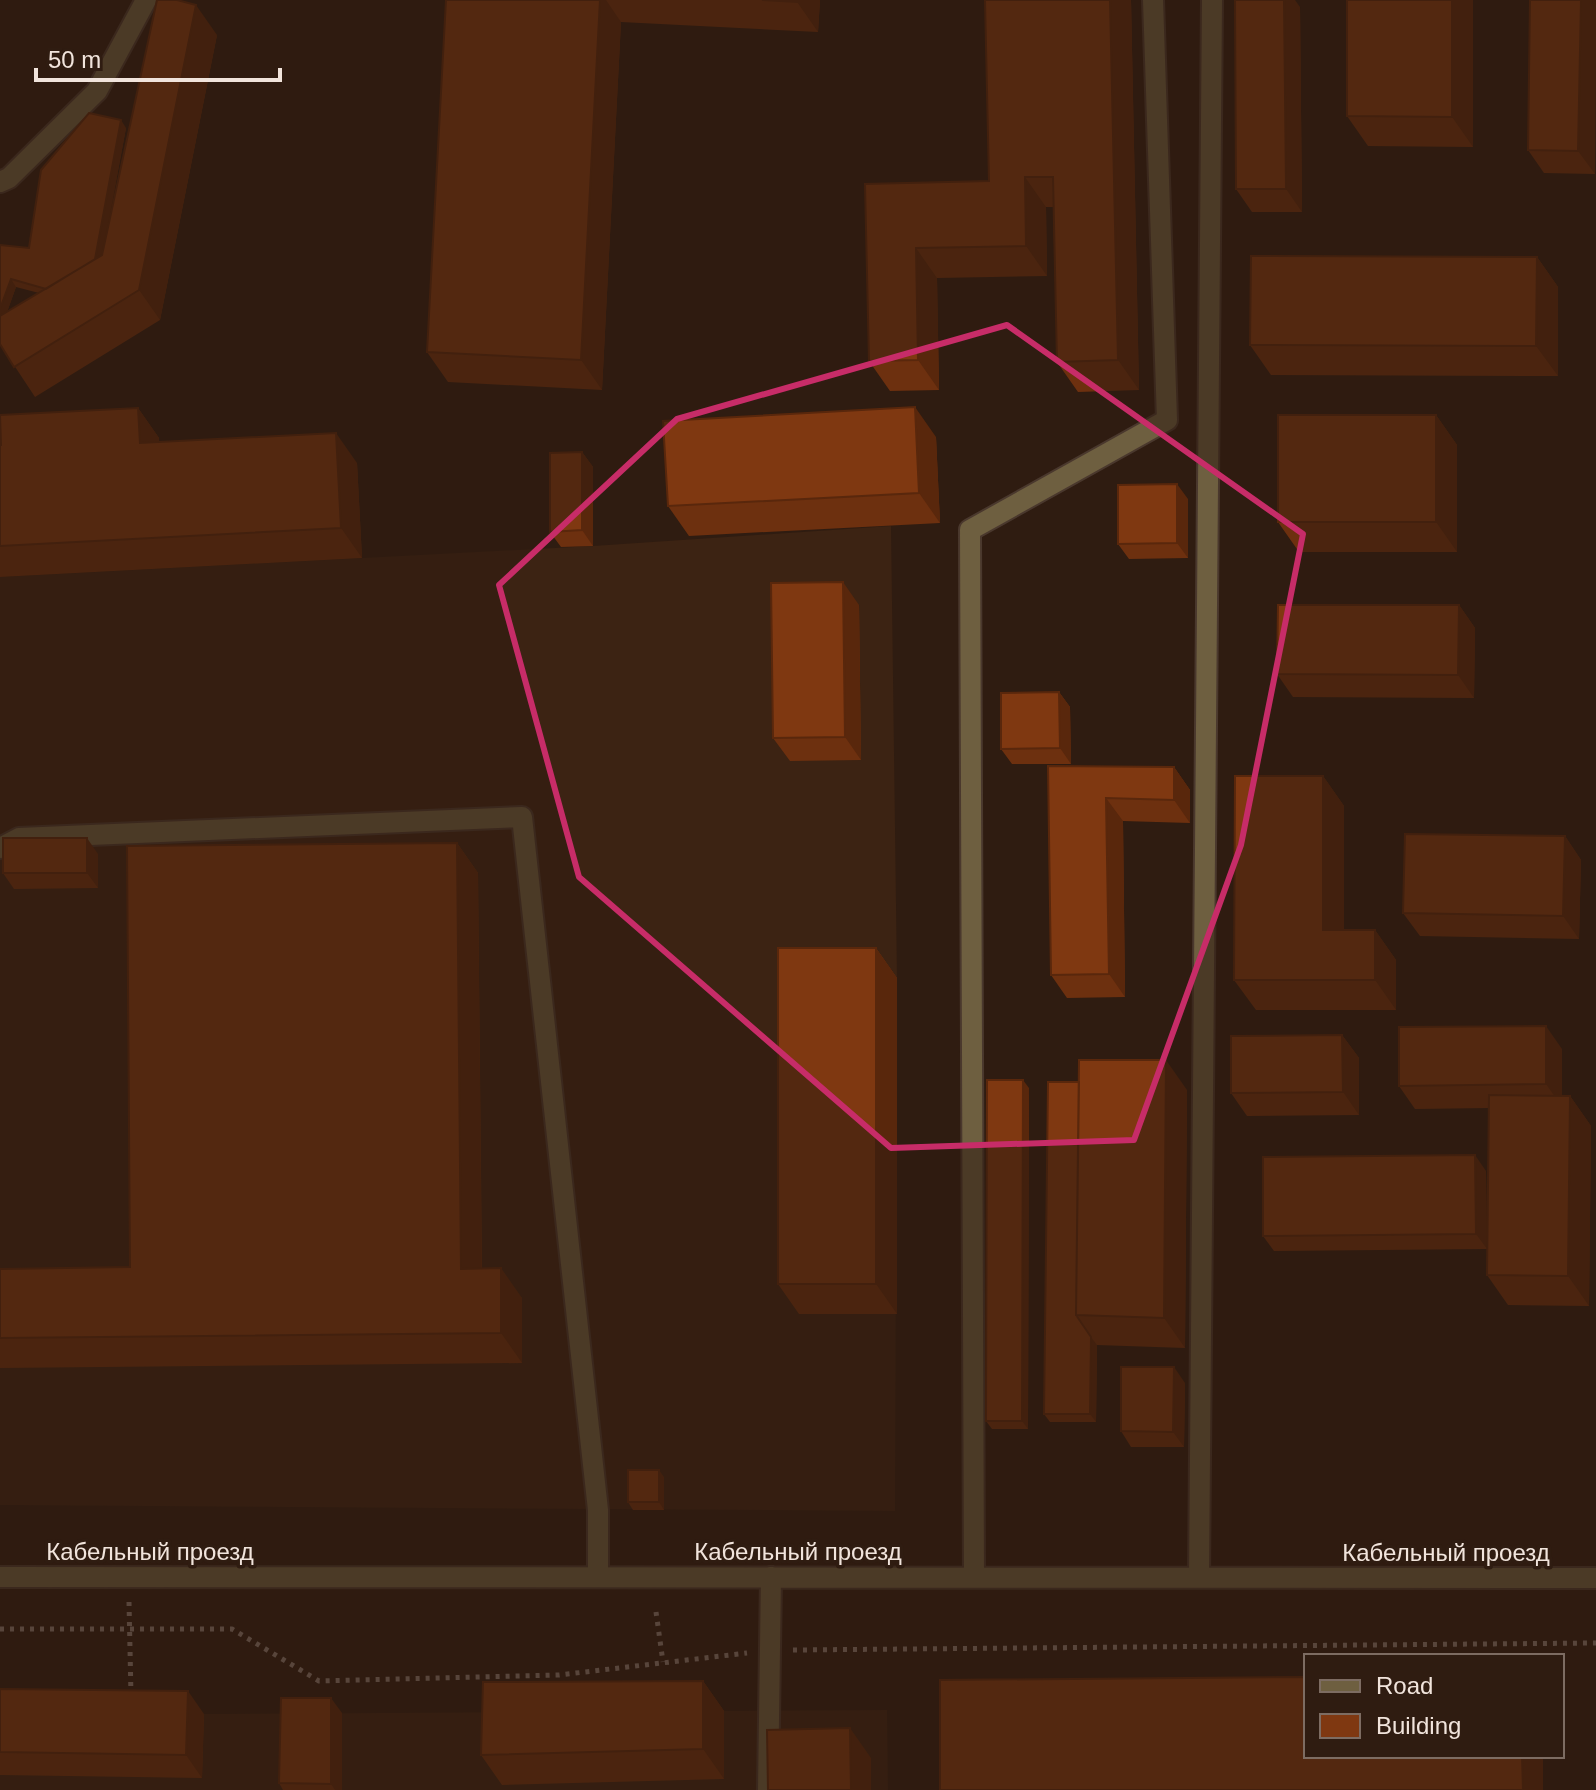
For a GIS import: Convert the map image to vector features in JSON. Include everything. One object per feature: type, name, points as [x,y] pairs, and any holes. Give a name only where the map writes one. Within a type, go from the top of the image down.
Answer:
[{"type":"street","points":[[0,182],[9,178],[97,91],[146,0]]},
{"type":"street","points":[[974,1577],[970,530],[1167,420],[1153,0]]},
{"type":"street","points":[[1199,1577],[1212,0]]},
{"type":"street","points":[[0,848],[19,838],[522,817],[598,1510],[598,1577]]},
{"type":"street","name":"Кабельный проезд","points":[[0,1577],[1596,1578]]},
{"type":"street","points":[[768,1790],[771,1577]]},
{"type":"path","points":[[129,1577],[131,1699]]},
{"type":"path","points":[[656,1612],[663,1663]]},
{"type":"path","points":[[0,1629],[232,1629],[319,1681],[559,1675],[770,1650],[1596,1643]]},
{"type":"highlighted area","points":[[1007,325],[1303,534],[1241,845],[1134,1140],[891,1148],[579,877],[499,585],[677,419]]},
{"type":"shaded area","points":[[891,526],[897,978],[895,1511],[0,1505],[0,577],[593,546]]},
{"type":"shaded area","points":[[887,1710],[888,1790],[0,1790],[0,1711],[204,1714]]},
{"type":"building","points":[[157,0],[177,0],[196,5],[139,290],[14,367],[0,344],[0,316],[102,255]]},
{"type":"building","points":[[446,0],[600,0],[581,360],[427,352]]},
{"type":"building","points":[[985,0],[1110,0],[1118,360],[1057,362],[1053,177],[1025,177],[1026,246],[916,248],[918,360],[869,361],[865,184],[989,181]]},
{"type":"building","points":[[1235,0],[1284,0],[1286,189],[1236,189]]},
{"type":"building","points":[[1347,0],[1452,0],[1452,117],[1347,116]]},
{"type":"building","points":[[1530,0],[1581,0],[1578,151],[1528,150]]},
{"type":"building","points":[[89,113],[121,120],[95,259],[46,289],[11,279],[0,309],[0,245],[29,248],[41,170]]},
{"type":"building","points":[[1251,256],[1537,257],[1536,346],[1250,345]]},
{"type":"building","points":[[915,407],[919,493],[668,506],[663,421]]},
{"type":"building","points":[[138,408],[140,443],[336,433],[341,528],[0,546],[0,415]]},
{"type":"building","points":[[1278,415],[1436,415],[1436,522],[1278,522]]},
{"type":"building","points":[[582,452],[582,530],[550,532],[550,453]]},
{"type":"building","points":[[1177,484],[1177,543],[1118,544],[1118,485]]},
{"type":"building","points":[[843,582],[845,737],[773,738],[771,583]]},
{"type":"building","points":[[1278,605],[1459,605],[1458,675],[1277,674]]},
{"type":"building","points":[[1059,692],[1060,748],[1001,749],[1001,693]]},
{"type":"building","points":[[1048,766],[1174,767],[1174,800],[1106,798],[1109,974],[1051,975]]},
{"type":"building","points":[[1235,776],[1323,776],[1323,930],[1375,930],[1375,980],[1234,980]]},
{"type":"building","points":[[1405,834],[1565,836],[1563,916],[1403,913]]},
{"type":"building","points":[[3,838],[87,838],[87,873],[3,873]]},
{"type":"building","points":[[457,843],[461,1269],[501,1268],[501,1333],[0,1338],[0,1269],[130,1267],[127,846]]},
{"type":"building","points":[[778,948],[876,948],[876,1284],[778,1284]]},
{"type":"building","points":[[1546,1026],[1546,1084],[1399,1086],[1399,1027]]},
{"type":"building","points":[[1342,1035],[1343,1092],[1231,1093],[1231,1036]]},
{"type":"building","points":[[1079,1060],[1166,1060],[1164,1318],[1076,1315]]},
{"type":"building","points":[[987,1080],[1023,1080],[1022,1421],[986,1421]]},
{"type":"building","points":[[1048,1082],[1079,1082],[1076,1315],[1091,1337],[1090,1414],[1044,1414]]},
{"type":"building","points":[[1489,1095],[1570,1096],[1568,1276],[1487,1275]]},
{"type":"building","points":[[1475,1155],[1476,1234],[1263,1236],[1263,1157]]},
{"type":"building","points":[[1121,1367],[1174,1367],[1173,1432],[1121,1431]]},
{"type":"building","points":[[628,1470],[659,1470],[659,1502],[628,1502]]},
{"type":"building","points":[[1304,1677],[1304,1758],[1522,1758],[1523,1790],[940,1790],[940,1680]]},
{"type":"building","points":[[703,1681],[703,1749],[481,1755],[483,1682]]},
{"type":"building","points":[[0,1689],[188,1691],[186,1755],[0,1752]]},
{"type":"building","points":[[281,1698],[331,1698],[331,1784],[279,1783]]},
{"type":"building","points":[[850,1728],[851,1790],[768,1790],[767,1730]]}]
